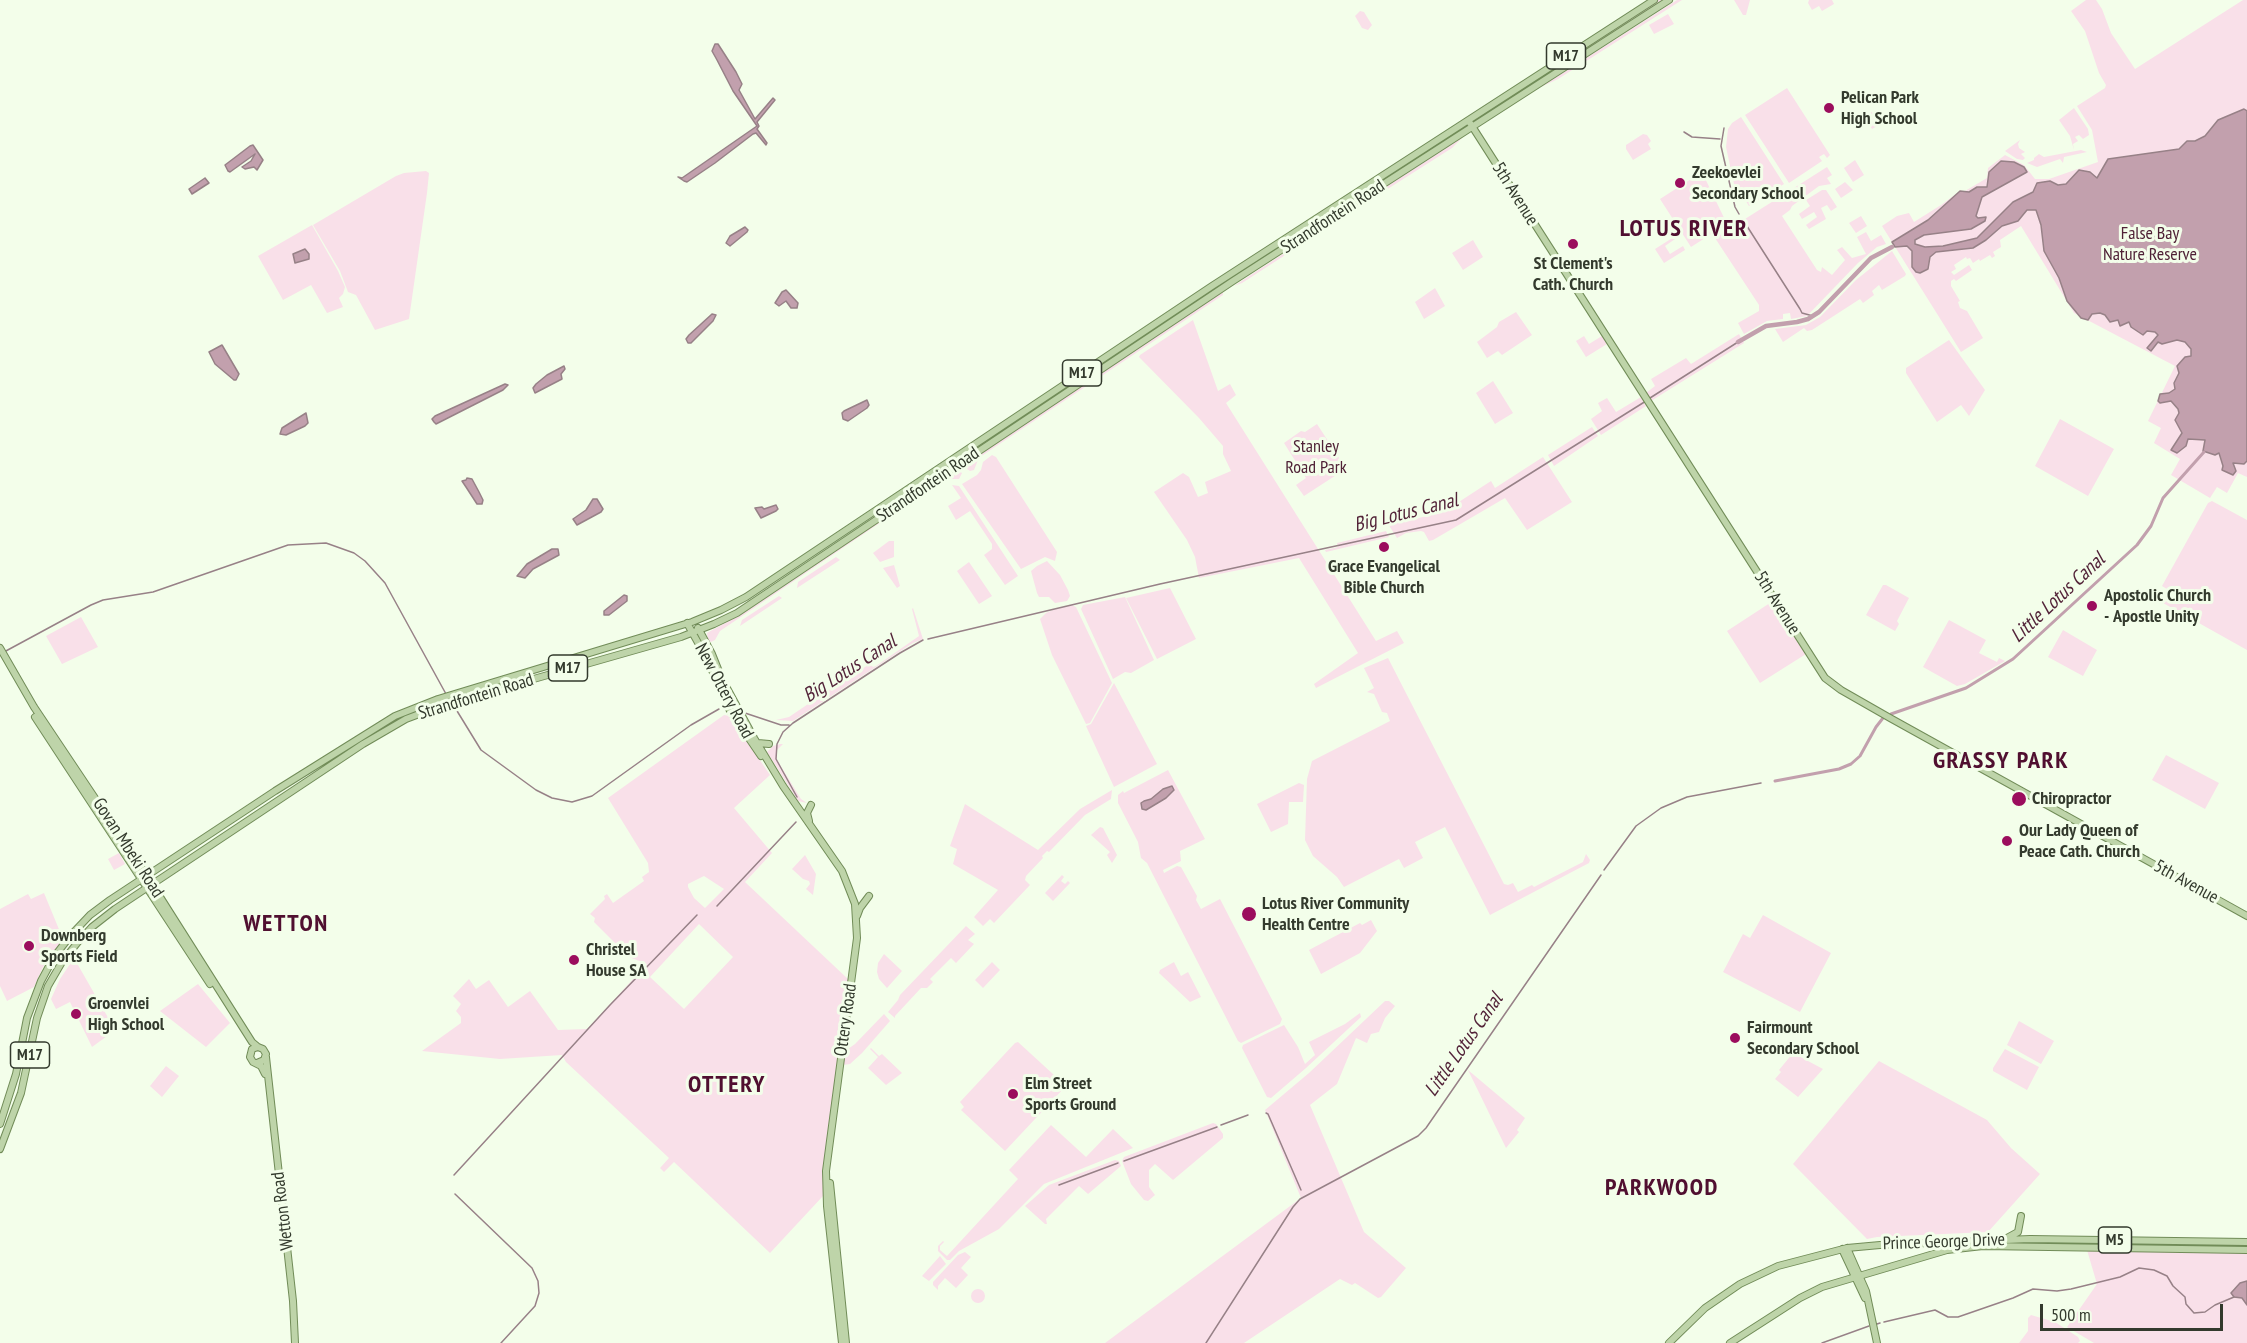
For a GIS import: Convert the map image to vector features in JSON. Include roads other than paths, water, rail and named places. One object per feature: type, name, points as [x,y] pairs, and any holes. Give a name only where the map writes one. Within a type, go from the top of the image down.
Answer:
[{"type":"main road","name":"Strandfontein Road","points":[[150,886],[377,735],[412,717],[446,704],[693,633],[747,607],[1386,182],[1654,0]]},
{"type":"main road","name":"Strandfontein Road","points":[[144,876],[375,727],[417,706],[690,622],[721,610],[758,589],[1284,240],[1669,0]]},
{"type":"main road","name":"5th Avenue","points":[[1470,123],[1819,671],[1836,687],[1883,714],[2247,916]]},
{"type":"main road","points":[[1379,196],[1379,189],[1386,182]]},
{"type":"main road","points":[[1284,240],[1288,242],[1320,225],[1327,224],[1330,227]]},
{"type":"main road","points":[[1050,394],[1053,397],[1083,382]]},
{"type":"main road","name":"New Ottery Road","points":[[690,622],[700,630],[719,672],[783,786],[842,871],[854,902]]},
{"type":"main road","name":"New Ottery Road","points":[[690,622],[729,709],[783,786]]},
{"type":"main road","name":"Govan Mbeki Road","points":[[1,654],[144,876],[183,944],[239,1025],[251,1051]]},
{"type":"main road","points":[[757,742],[769,744]]},
{"type":"main road","points":[[792,800],[801,806],[811,805],[807,816],[814,832]]},
{"type":"main road","name":"M17","points":[[0,1124],[16,1074],[28,1012],[47,969],[61,948],[90,915],[144,876]]},
{"type":"main road","name":"Govan Mbeki Road","points":[[150,886],[252,1042],[258,1047]]},
{"type":"main road","name":"M17","points":[[0,1149],[16,1107],[37,1018],[53,975],[92,927],[150,886]]},
{"type":"main road","points":[[857,918],[860,908],[869,896]]},
{"type":"main road","name":"Ottery Road","points":[[844,1343],[826,1191],[830,1138],[856,943],[857,918],[854,902]]},
{"type":"main road","points":[[258,1047],[263,1049],[266,1057],[257,1063],[250,1059],[251,1051],[258,1047]]},
{"type":"main road","name":"Wetton Road","points":[[266,1057],[295,1322],[295,1343]]},
{"type":"main road","name":"Wetton Road","points":[[257,1063],[263,1068],[267,1079]]},
{"type":"main road","points":[[1998,1240],[2017,1234],[2021,1216]]},
{"type":"main road","name":"Prince George Drive","points":[[1669,1343],[1705,1308],[1740,1284],[1778,1266],[1845,1249],[2045,1239],[2247,1242]]},
{"type":"main road","points":[[2224,1243],[2233,1248],[2247,1250]]},
{"type":"main road","name":"Prince George Drive","points":[[1730,1343],[1800,1298],[1822,1287],[1938,1252],[1976,1246],[2247,1250]]},
{"type":"main road","points":[[1845,1249],[1866,1291]]},
{"type":"main road","points":[[1877,1343],[1866,1291],[1867,1278],[1881,1269]]},
{"type":"main road","points":[[1857,1275],[1870,1313]]},
{"type":"main road","points":[[295,1322],[298,1339],[302,1343]]},
{"type":"waterway","points":[[1724,128],[1721,146],[1735,207],[1739,214]]},
{"type":"waterway","points":[[1684,132],[1692,137],[1720,139]]},
{"type":"waterway","points":[[1745,223],[1802,313],[1813,316]]},
{"type":"waterway","name":"Big Lotus Canal","points":[[1738,342],[1766,326],[1808,319],[1819,312],[1871,258],[1892,247]]},
{"type":"waterway","name":"Big Lotus Canal","points":[[1650,398],[1738,342]]},
{"type":"waterway","name":"Big Lotus Canal","points":[[928,639],[1160,584],[1456,520],[1646,401]]},
{"type":"waterway","name":"Little Lotus Canal","points":[[1891,714],[1966,688],[2013,659],[2137,545],[2151,526],[2163,498],[2204,452]]},
{"type":"waterway","points":[[4,652],[103,600],[153,592],[288,545],[326,543],[354,553],[365,561],[385,583],[446,694]]},
{"type":"waterway","name":"Big Lotus Canal","points":[[797,797],[776,759],[777,744],[783,732],[793,723],[923,640]]},
{"type":"waterway","points":[[454,706],[481,750],[536,790],[552,798],[572,802],[592,796],[691,725],[719,709]]},
{"type":"waterway","points":[[745,713],[781,725],[789,725]]},
{"type":"waterway","name":"Little Lotus Canal","points":[[1775,781],[1839,769],[1851,764],[1860,756],[1883,718]]},
{"type":"waterway","name":"Little Lotus Canal","points":[[1604,870],[1636,826],[1661,808],[1687,797],[1761,783]]},
{"type":"waterway","points":[[717,906],[796,822]]},
{"type":"waterway","name":"Little Lotus Canal","points":[[1206,1343],[1300,1199],[1418,1136],[1426,1128],[1601,875]]},
{"type":"waterway","points":[[454,1175],[610,1005],[697,915]]},
{"type":"waterway","points":[[1266,1113],[1301,1190]]},
{"type":"waterway","points":[[1221,1125],[1248,1115]]},
{"type":"waterway","points":[[1124,1161],[1217,1127]]},
{"type":"waterway","points":[[1059,1185],[1118,1163]]},
{"type":"waterway","points":[[455,1194],[532,1268],[538,1281],[539,1293],[535,1306],[501,1343]]},
{"type":"waterway","points":[[1884,1322],[1935,1310],[1948,1317],[1958,1317],[2033,1289],[2057,1291],[2071,1289],[2120,1277],[2139,1268],[2154,1270],[2167,1276],[2173,1286],[2185,1297],[2186,1304],[2194,1313],[2205,1312],[2234,1297]]},
{"type":"waterway","points":[[1822,1343],[1869,1326]]},
{"type":"place","name":"Pelican Park High School","points":[[1829,108]]},
{"type":"place","name":"Zeekoevlei Secondary School","points":[[1680,183]]},
{"type":"place","name":"St Clement's Cath. Church","points":[[1573,244]]},
{"type":"place","name":"Grace Evangelical Bible Church","points":[[1384,547]]},
{"type":"place","name":"Apostolic Church - Apostle Unity","points":[[2092,606]]},
{"type":"place","name":"Chiropractor","points":[[2019,799]]},
{"type":"place","name":"Our Lady Queen of Peace Cath. Church","points":[[2007,841]]},
{"type":"place","name":"Lotus River Community Health Centre","points":[[1249,914]]},
{"type":"place","name":"Downberg Sports Field","points":[[29,946]]},
{"type":"place","name":"Christel House SA","points":[[574,960]]},
{"type":"place","name":"Groenvlei High School","points":[[76,1014]]},
{"type":"place","name":"Fairmount Secondary School","points":[[1735,1038]]},
{"type":"place","name":"Elm Street Sports Ground","points":[[1013,1094]]},
{"type":"district","name":"LOTUS RIVER","points":[[1684,229]]},
{"type":"district","name":"GRASSY PARK","points":[[2001,761]]},
{"type":"district","name":"WETTON","points":[[286,924]]},
{"type":"district","name":"OTTERY","points":[[727,1085]]},
{"type":"district","name":"PARKWOOD","points":[[1662,1188]]},
{"type":"park label","name":"False Bay Nature Reserve","points":[[2150,244]]},
{"type":"park label","name":"Stanley Road Park","points":[[1316,457]]}]
